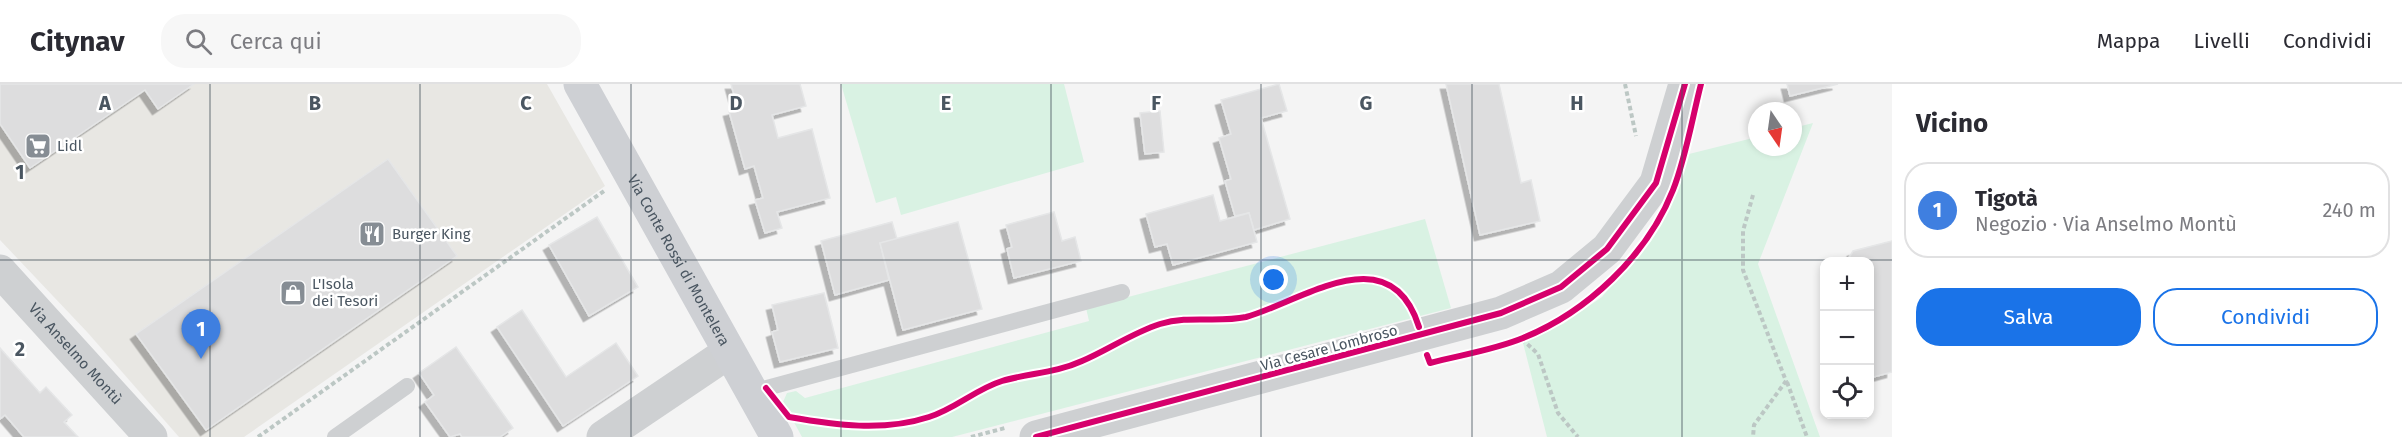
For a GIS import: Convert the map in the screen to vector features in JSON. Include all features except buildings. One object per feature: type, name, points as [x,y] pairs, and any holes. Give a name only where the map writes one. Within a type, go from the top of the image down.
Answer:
[{"type":"street","name":"Via Conte Rossi di Montelera","points":[[580,84],[777,437]]},
{"type":"street","name":"Via Cesare Lombroso","points":[[1036,437],[1501,313],[1561,287],[1606,249],[1656,183],[1685,84]]},
{"type":"street","name":"Via Anselmo Montù","points":[[0,271],[140,433]]},
{"type":"street","points":[[603,437],[729,352]]},
{"type":"lane","points":[[752,392],[1122,291]]},
{"type":"lane","points":[[335,437],[407,386]]},
{"type":"path","points":[[258,437],[608,189]]},
{"type":"path","points":[[1753,195],[1743,231],[1743,270],[1807,437]]},
{"type":"path","points":[[1532,333],[1519,340],[1538,354],[1558,413],[1578,437]]},
{"type":"path","points":[[1753,437],[1754,425],[1786,381]]},
{"type":"shaded area","points":[[0,84],[547,84],[605,186],[244,437],[179,437],[88,333],[0,240]]},
{"type":"green space","points":[[841,84],[1064,84],[1084,162],[901,215],[896,197],[876,203]]},
{"type":"green space","points":[[1813,123],[1802,151],[1802,126]]},
{"type":"green space","points":[[1748,139],[1748,156],[1800,156],[1758,264],[1820,437],[1547,437],[1522,339],[1563,324],[1602,297],[1642,249],[1675,196],[1689,154]]},
{"type":"green space","points":[[1425,219],[1451,308],[952,437],[802,437],[783,402],[787,393],[796,391],[805,398],[1089,321],[1086,308]]},
{"type":"cycle path","points":[[1036,437],[1501,313],[1561,287],[1607,249],[1656,183],[1685,84]]},
{"type":"cycle path","points":[[1427,355],[1430,363],[1523,338],[1570,313],[1612,279],[1648,237],[1673,190],[1701,84]]},
{"type":"cycle path","points":[[766,388],[789,417],[859,426],[912,422],[939,413],[1002,381],[1072,365],[1160,324],[1182,320],[1246,317],[1318,289],[1343,282],[1367,279],[1388,284],[1406,300],[1419,327]]},
{"type":"place","name":"Lidl","points":[[38,146]]},
{"type":"place","name":"Burger King","points":[[372,234]]},
{"type":"place","name":"L'Isola dei Tesori","points":[[293,293]]},
{"type":"place","name":"Tigotà","points":[[201,359]]}]
